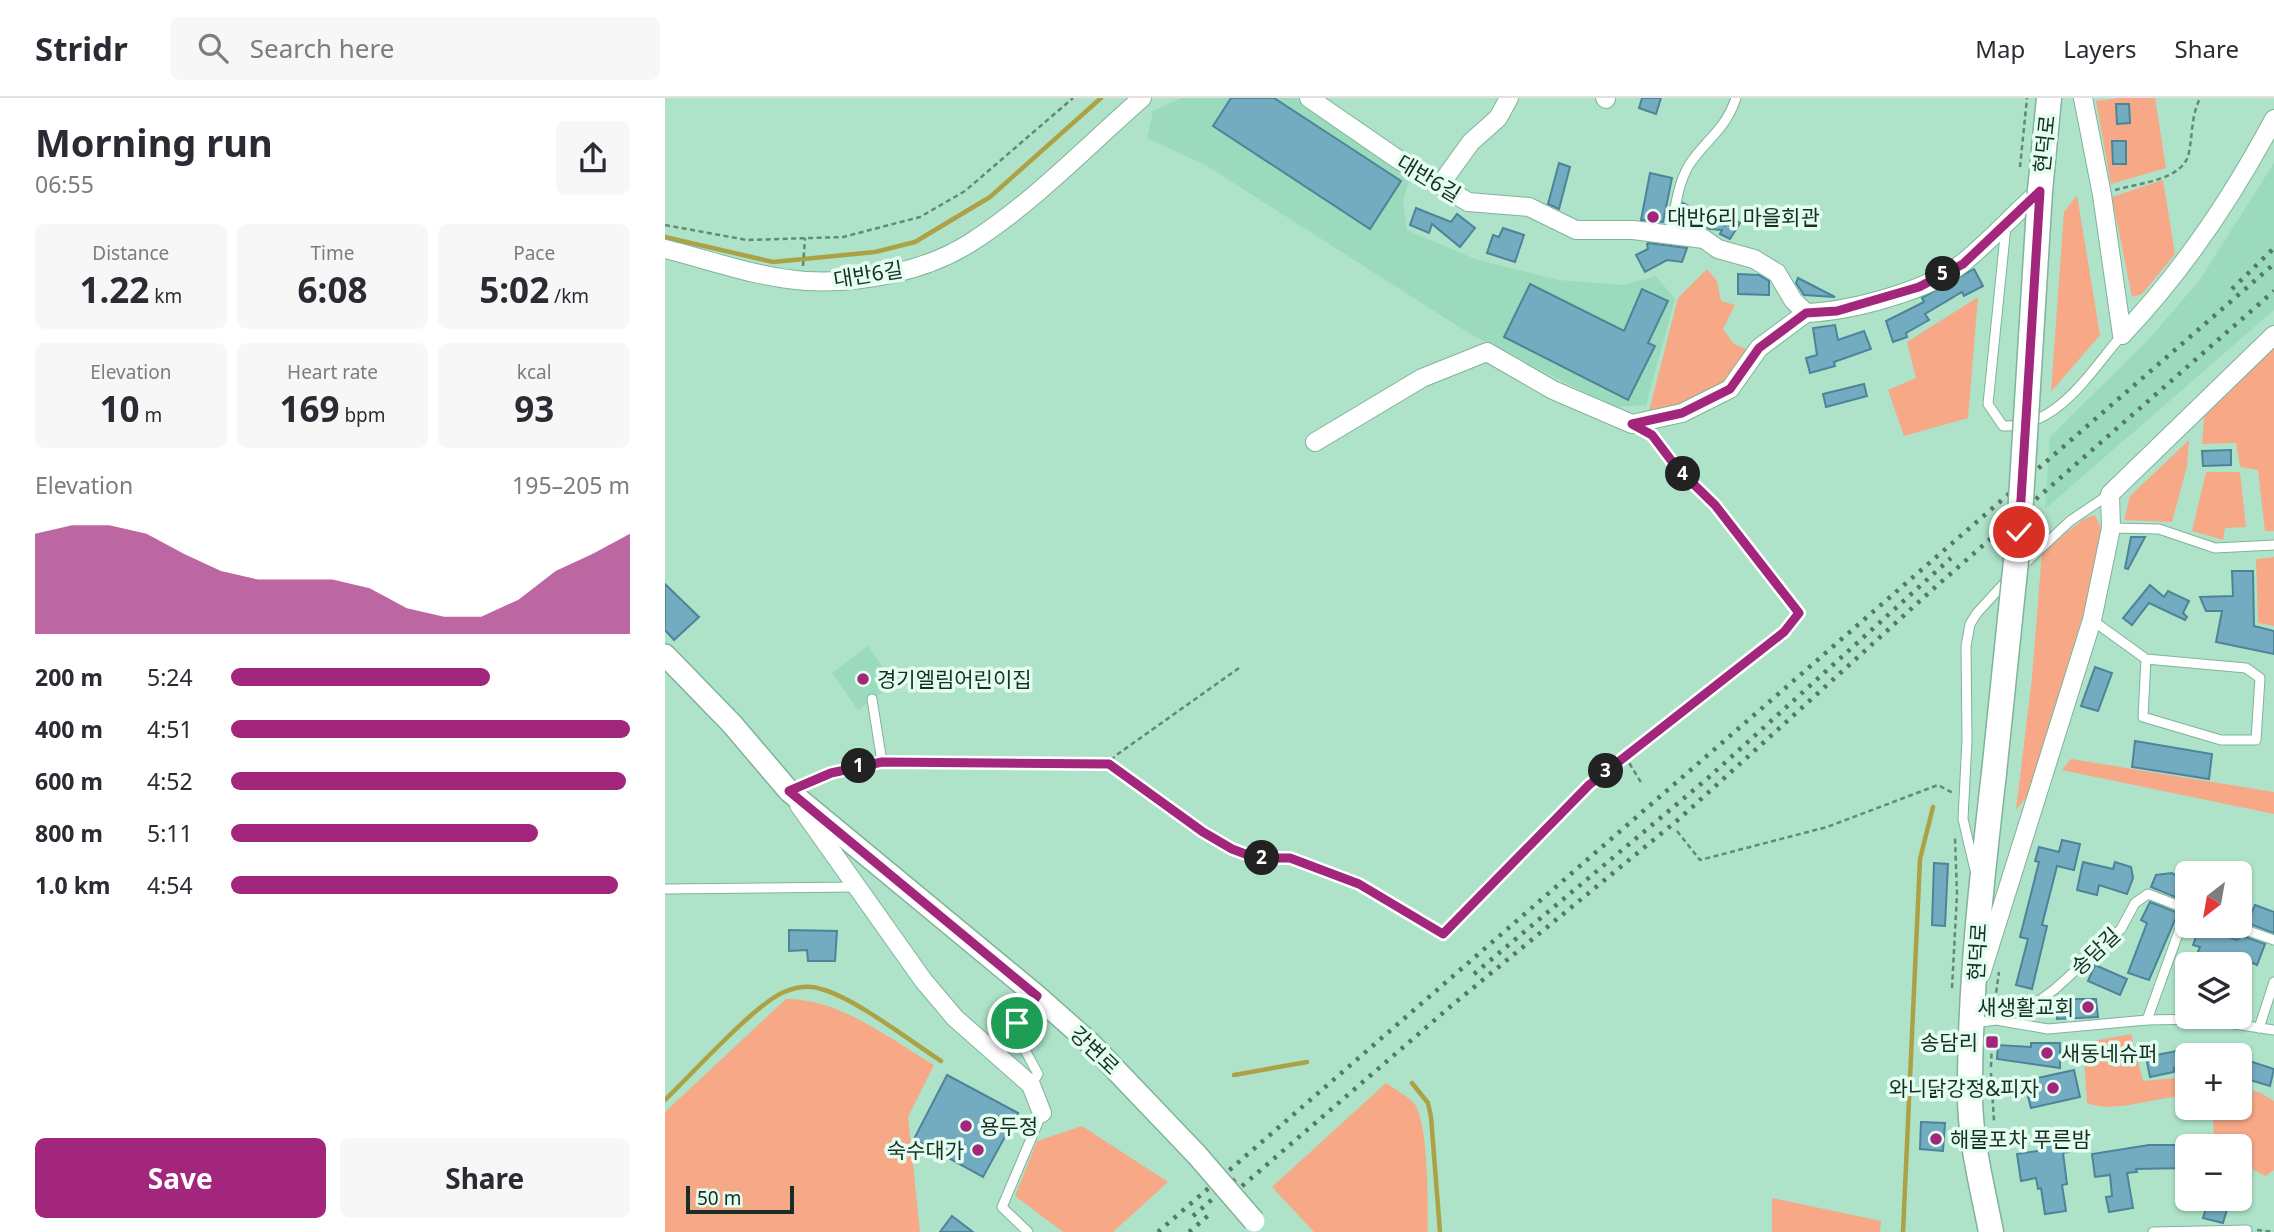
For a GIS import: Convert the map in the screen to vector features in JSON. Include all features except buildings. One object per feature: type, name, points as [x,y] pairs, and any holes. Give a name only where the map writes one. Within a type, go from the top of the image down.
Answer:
[{"type":"main road","name":"현덕로","points":[[1982,1232],[1970,1090],[1985,1021],[1975,991],[1981,890],[2019,532],[2040,191],[2049,98]]},
{"type":"main road","name":"현덕로","points":[[1979,1172],[1991,1232]]},
{"type":"street","name":"대반6길","points":[[665,249],[802,281],[864,279],[900,272],[969,244],[1025,202],[1142,98]]},
{"type":"street","name":"대반6길","points":[[1309,98],[1468,202],[1529,207],[1576,230],[1670,234],[1704,239],[1718,249],[1754,259],[1777,273],[1793,300],[1806,313]]},
{"type":"street","points":[[1440,185],[1471,142],[1498,118],[1509,98]]},
{"type":"street","points":[[2083,98],[2102,195],[2122,335]]},
{"type":"street","points":[[2122,335],[2161,294],[2199,243],[2245,174],[2274,119]]},
{"type":"street","points":[[1315,442],[1422,378],[1487,352],[1553,390],[1632,424],[1682,413],[1730,389],[1759,348],[1806,313],[1837,311],[1919,287],[1963,264],[2040,191]]},
{"type":"street","points":[[1975,991],[2092,620],[2111,528],[2110,494],[2274,335]]},
{"type":"street","name":"강변로","points":[[665,655],[732,724],[789,791],[1037,996],[1091,1044],[1197,1155],[1259,1227]]},
{"type":"street","points":[[789,791],[856,887],[954,1018],[1031,1085],[1042,1113]]},
{"type":"lane","points":[[1670,234],[1681,185],[1689,165],[1729,119],[1736,98]]},
{"type":"lane","points":[[2007,221],[1988,404],[2003,426],[2032,424],[2049,415],[2068,398],[2122,335]]},
{"type":"lane","points":[[1981,890],[1963,819],[1967,740],[1966,646],[1970,624],[1985,601],[2070,521],[2110,494]]},
{"type":"lane","points":[[2111,528],[2159,529],[2215,548],[2274,545]]},
{"type":"lane","points":[[2092,620],[2146,659],[2246,668],[2260,678],[2256,740],[2221,740],[2143,717],[2146,659]]},
{"type":"lane","points":[[872,699],[882,762]]},
{"type":"lane","points":[[665,889],[856,887]]},
{"type":"lane","name":"송담길","points":[[1985,1021],[2032,1006],[2055,989],[2121,929],[2141,897],[2148,894],[2175,904]]},
{"type":"lane","points":[[2252,932],[2274,940]]},
{"type":"lane","name":"송담길","points":[[2147,1020],[2177,938]]},
{"type":"lane","points":[[2259,1028],[2274,982]]},
{"type":"lane","points":[[1031,1085],[1038,1074],[1019,1039],[1017,1023],[1037,996]]},
{"type":"lane","points":[[1985,1021],[2049,1029],[2147,1020],[2201,1019],[2274,1030]]},
{"type":"lane","points":[[1028,1232],[1002,1207],[1042,1113]]},
{"type":"lane","points":[[2153,1232],[2247,1230]]},
{"type":"path","points":[[665,225],[747,240],[843,237],[920,217],[965,191],[1073,98]]},
{"type":"path","points":[[2020,167],[2027,98]]},
{"type":"path","points":[[2102,195],[2177,172],[2185,166],[2189,153],[2192,114],[2200,98]]},
{"type":"path","points":[[802,281],[805,238]]},
{"type":"path","points":[[789,791],[831,773],[882,762],[1109,764],[1203,832],[1232,849],[1256,858],[1290,858],[1359,884],[1443,934],[1589,785],[1784,632],[1799,613],[1715,505],[1677,468],[1652,435],[1632,424]]},
{"type":"path","points":[[1109,764],[1115,756],[1239,668]]},
{"type":"path","points":[[1625,756],[1642,784]]},
{"type":"path","points":[[1677,831],[1700,860],[1752,849],[1827,827],[1938,785]]},
{"type":"path","points":[[1992,1042],[1994,1121]]},
{"type":"path","points":[[2247,1230],[2274,1232]]},
{"type":"shaded area","points":[[1181,98],[1299,98],[1410,177],[1403,201],[1407,230],[1475,259],[1558,280],[1623,285],[1656,276],[1675,299],[1646,405],[1615,407],[1503,352],[1467,332],[1207,166],[1147,138],[1153,111]]},
{"type":"shaded area","points":[[2155,98],[2166,168],[2111,184],[2096,101]]},
{"type":"shaded area","points":[[2274,163],[2274,310],[2045,509],[2050,437],[2149,339],[2199,281]]},
{"type":"shaded area","points":[[2163,180],[2175,254],[2142,294],[2132,297],[2112,197]]},
{"type":"shaded area","points":[[2077,195],[2100,335],[2051,392],[2064,212]]},
{"type":"shaded area","points":[[1707,269],[1717,281],[1721,301],[1735,305],[1723,329],[1734,344],[1750,351],[1728,385],[1679,409],[1648,415],[1678,298]]},
{"type":"shaded area","points":[[1978,297],[1968,418],[1904,436],[1888,390],[1916,378],[1907,342]]},
{"type":"shaded area","points":[[2274,347],[2274,531],[2265,531],[2258,470],[2240,467],[2236,443],[2202,444],[2204,417]]},
{"type":"shaded area","points":[[2189,440],[2187,466],[2172,522],[2124,520],[2130,496]]},
{"type":"shaded area","points":[[2206,472],[2240,472],[2246,527],[2225,528],[2223,540],[2192,531]]},
{"type":"shaded area","points":[[2095,515],[2101,528],[2085,608],[2028,795],[2016,810],[2032,678],[2042,551],[2084,519]]},
{"type":"shaded area","points":[[2274,557],[2274,626],[2258,623],[2256,559]]},
{"type":"shaded area","name":"경기엘림어린이집","points":[[868,646],[894,684],[858,710],[832,673]]},
{"type":"shaded area","points":[[2071,759],[2274,792],[2274,814],[2062,770]]},
{"type":"shaded area","points":[[786,999],[806,1001],[845,1013],[934,1065],[908,1117],[920,1232],[665,1232],[665,1112]]},
{"type":"shaded area","points":[[2131,1034],[2143,1081],[2175,1078],[2175,1097],[2111,1107],[2087,1103],[2083,1043]]},
{"type":"shaded area","points":[[1386,1083],[1410,1099],[1418,1111],[1427,1164],[1428,1232],[1314,1232],[1272,1187]]},
{"type":"shaded area","points":[[2252,1090],[2261,1093],[2274,1101],[2274,1170],[2266,1176],[2252,1169],[2252,1134],[2214,1134],[2213,1120],[2252,1120]]},
{"type":"shaded area","points":[[1082,1126],[1168,1182],[1113,1232],[1063,1232],[1015,1196],[1037,1141]]},
{"type":"shaded area","points":[[1772,1198],[1881,1221],[1880,1232],[1772,1232]]},
{"type":"waterway","points":[[665,237],[773,262],[875,252],[915,242],[990,197],[1101,98]]},
{"type":"waterway","points":[[1903,1232],[1920,859],[1933,807]]},
{"type":"waterway","points":[[665,1100],[757,1010],[784,992],[798,988],[817,988],[850,1001],[941,1061]]},
{"type":"waterway","points":[[1234,1075],[1307,1062]]},
{"type":"waterway","points":[[1412,1083],[1428,1103],[1431,1117],[1440,1232]]},
{"type":"railway","points":[[2232,289],[2274,248]]},
{"type":"railway","points":[[1158,1232],[2274,264]]},
{"type":"railway","points":[[1234,1193],[1451,1006],[1679,819],[1932,590],[2274,291]]},
{"type":"railway","points":[[1474,974],[1708,778],[1951,558]]},
{"type":"railway","points":[[1193,1216],[1240,1175]]},
{"type":"railway","points":[[1189,1232],[1210,1214]]},
{"type":"place","name":"대반6리 마을회관","points":[[1653,217]]},
{"type":"place","name":"경기엘림어린이집","points":[[863,679]]},
{"type":"place","name":"새생활교회","points":[[2088,1007]]},
{"type":"place","name":"송담리","points":[[1992,1042]]},
{"type":"place","name":"새동네슈퍼","points":[[2047,1053]]},
{"type":"place","name":"와니닭강정&피자","points":[[2053,1088]]},
{"type":"place","name":"용두정","points":[[966,1126]]},
{"type":"place","name":"해물포차 푸른밤","points":[[1936,1139]]},
{"type":"place","name":"숙수대가","points":[[978,1150]]},
{"type":"route","points":[[1017,1023],[1037,996],[789,791],[831,773],[882,762],[1109,764],[1203,832],[1232,849],[1256,858],[1290,858],[1359,884],[1443,934],[1589,785],[1784,632],[1799,613],[1715,505],[1677,468],[1652,435],[1632,424],[1682,413],[1730,389],[1759,348],[1789,329],[1806,313],[1837,311],[1919,287],[1963,264],[2040,191],[2019,532]]}]
